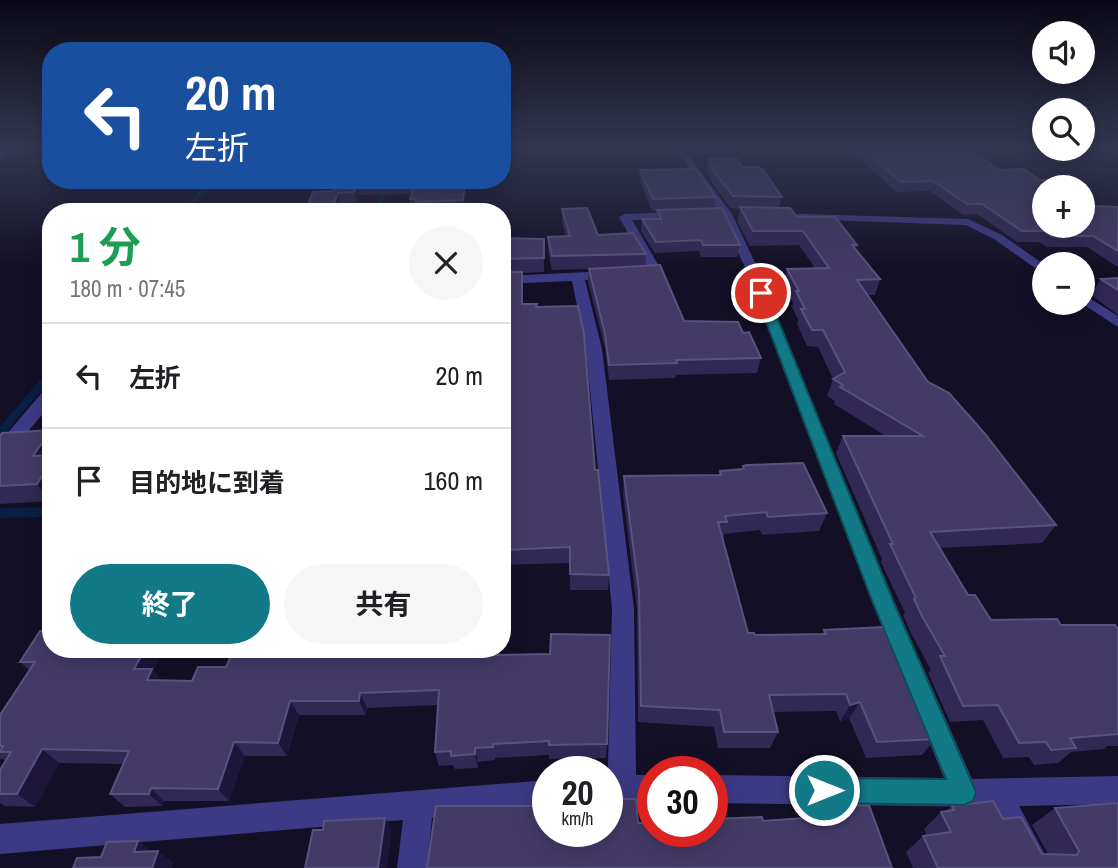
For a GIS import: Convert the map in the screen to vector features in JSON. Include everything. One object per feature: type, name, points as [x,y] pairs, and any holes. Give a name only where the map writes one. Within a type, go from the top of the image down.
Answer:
[{"type":"street","points":[[707,189],[725,215],[751,267],[878,591],[964,792]]},
{"type":"street","points":[[511,280],[657,273],[625,217],[688,215]]},
{"type":"street","points":[[759,216],[968,222],[998,237],[1032,262]]},
{"type":"street","points":[[578,276],[594,349],[623,609],[616,756]]},
{"type":"street","points":[[1095,307],[1118,323]]},
{"type":"street","points":[[0,454],[42,404]]},
{"type":"street","points":[[728,789],[996,793],[1118,790]]},
{"type":"street","points":[[996,793],[1037,868]]},
{"type":"street","points":[[0,839],[532,795]]},
{"type":"street","points":[[412,868],[419,804]]},
{"type":"building","points":[[355,189],[354,192],[338,193],[334,203],[309,203],[313,192]]},
{"type":"building","points":[[413,189],[464,189],[463,200],[416,202],[416,199],[410,199]]},
{"type":"building","points":[[648,189],[709,189],[715,197],[653,199]]},
{"type":"building","points":[[727,189],[776,189],[782,197],[733,196]]},
{"type":"building","points":[[944,189],[1032,189],[1032,231],[1022,231],[982,204],[967,204]]},
{"type":"building","points":[[1095,205],[1118,207],[1118,251],[1095,237]]},
{"type":"building","points":[[740,207],[790,208],[797,217],[835,217],[857,245],[852,245],[880,279],[857,280],[928,382],[949,393],[985,434],[1056,525],[930,532],[968,595],[975,595],[991,620],[1057,619],[1061,625],[1115,625],[1118,629],[1118,734],[1070,738],[1076,748],[1051,750],[1046,742],[1019,743],[998,705],[963,706],[940,656],[945,656],[914,599],[916,598],[890,544],[893,544],[843,436],[923,436],[840,387],[843,385],[833,379],[845,372],[823,330],[812,330],[801,309],[805,309],[796,291],[799,291],[787,269],[829,268],[803,231],[753,231]]},
{"type":"building","points":[[587,208],[598,235],[633,233],[646,254],[552,256],[548,237],[570,236],[562,209]]},
{"type":"building","points":[[722,208],[740,245],[703,245],[701,240],[656,242],[642,219],[661,219],[657,210]]},
{"type":"building","points":[[511,238],[544,239],[544,258],[511,259]]},
{"type":"building","points":[[660,265],[684,321],[738,322],[743,333],[749,332],[761,358],[609,365],[605,334],[589,269]]},
{"type":"building","points":[[511,272],[522,272],[522,304],[537,304],[536,307],[578,306],[584,334],[595,470],[598,470],[609,575],[570,574],[570,547],[511,550]]},
{"type":"building","points":[[1118,278],[1118,290],[1101,279]]},
{"type":"building","points":[[42,431],[42,443],[33,456],[42,456],[42,476],[37,484],[0,486],[2,433]]},
{"type":"building","points":[[803,463],[827,513],[768,517],[766,512],[725,516],[727,522],[718,522],[748,633],[826,634],[824,630],[883,627],[936,739],[877,742],[860,702],[850,705],[846,694],[769,695],[778,732],[724,732],[720,710],[641,706],[639,591],[624,476],[721,475],[720,471],[744,469],[743,466],[747,465]]},
{"type":"building","points":[[40,631],[42,658],[140,658],[134,669],[152,669],[147,680],[192,681],[198,667],[226,667],[230,658],[511,658],[511,655],[550,654],[551,634],[610,635],[607,744],[549,745],[549,741],[493,744],[493,747],[475,748],[475,754],[451,756],[451,751],[435,752],[439,690],[360,693],[359,701],[290,701],[278,743],[234,742],[218,789],[151,788],[149,794],[110,794],[129,751],[42,749],[17,794],[0,794],[0,770],[11,752],[0,752],[3,746],[0,746],[0,715],[35,662],[20,662]]},
{"type":"building","points":[[623,799],[636,799],[637,847],[728,847],[728,818],[762,817],[763,821],[845,815],[842,806],[869,805],[892,868],[427,868],[436,806],[532,806],[532,847],[623,847]]},
{"type":"building","points":[[993,801],[1003,819],[1021,817],[1042,854],[1077,855],[1079,851],[1055,808],[1118,803],[1118,868],[938,868],[923,836],[951,832],[941,812],[954,810],[952,806]]},
{"type":"building","points":[[385,818],[378,868],[305,868],[313,830],[323,830],[324,821]]},
{"type":"building","points":[[138,841],[134,852],[158,851],[152,868],[73,868],[77,858],[101,857],[107,842]]},
{"type":"waterway","points":[[192,203],[204,189]]},
{"type":"waterway","points":[[380,203],[384,189]]},
{"type":"waterway","points":[[0,433],[42,384]]},
{"type":"waterway","points":[[0,513],[42,512]]},
{"type":"route","points":[[761,293],[884,603],[964,792],[824,790]]}]
